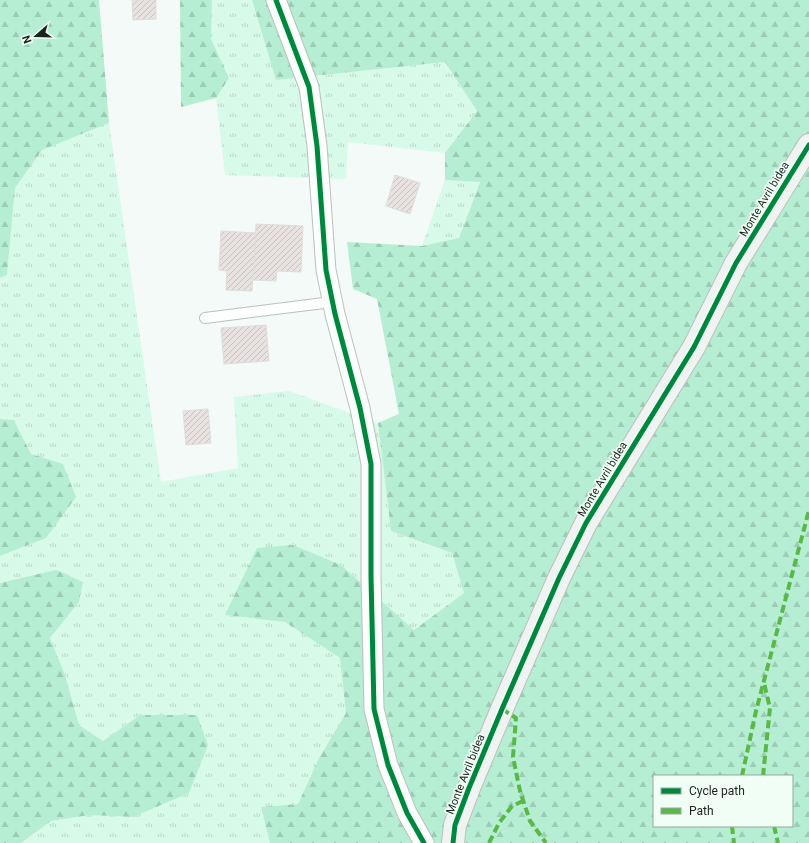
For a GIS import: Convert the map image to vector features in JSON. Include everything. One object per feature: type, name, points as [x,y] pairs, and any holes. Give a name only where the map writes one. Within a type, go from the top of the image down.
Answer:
[{"type":"street","points":[[276,0],[309,87],[317,146],[326,270],[332,302],[360,408],[371,464],[371,576],[374,709],[388,765],[407,813],[424,843]]},
{"type":"street","name":"Monte Avril bidea","points":[[453,843],[455,825],[472,781],[553,593],[586,524],[694,347],[736,263],[809,145]]},
{"type":"lane","points":[[205,318],[332,302]]},
{"type":"green space","points":[[0,0],[99,0],[109,123],[42,150],[15,188],[7,275],[0,278]]},
{"type":"green space","points":[[180,0],[212,0],[211,39],[229,78],[216,98],[181,107]]},
{"type":"green space","points":[[212,0],[252,0],[276,80],[445,62],[477,111],[445,153],[348,142],[346,179],[225,175],[216,98],[229,78],[211,39]]},
{"type":"green space","points":[[252,0],[809,0],[809,843],[270,843],[261,807],[298,804],[319,758],[346,713],[340,658],[285,622],[225,615],[257,548],[293,545],[341,565],[414,630],[464,593],[452,553],[391,531],[378,423],[399,414],[377,299],[353,289],[347,242],[422,246],[459,238],[480,182],[445,180],[445,153],[477,111],[445,62],[276,80]]},
{"type":"green space","points":[[109,123],[161,482],[238,468],[234,397],[289,391],[378,423],[391,531],[452,553],[464,593],[414,630],[341,565],[225,615],[285,622],[340,658],[346,713],[319,758],[298,804],[261,807],[270,843],[21,843],[51,821],[90,815],[133,817],[140,715],[103,741],[79,725],[65,675],[50,638],[79,602],[23,578],[0,583],[0,556],[46,538],[63,465],[31,454],[14,420],[0,419],[0,278],[7,275],[15,188],[42,150]]},
{"type":"green space","points":[[445,180],[480,181],[459,238],[422,246]]},
{"type":"green space","points":[[0,419],[14,420],[31,454],[63,464],[76,497],[46,538],[0,556]]},
{"type":"green space","points":[[56,570],[83,582],[79,602],[50,638],[65,675],[79,725],[103,741],[140,715],[197,715],[208,745],[189,793],[133,817],[90,815],[51,821],[21,843],[0,843],[0,583]]},
{"type":"building","points":[[132,0],[156,0],[156,19],[133,20]]},
{"type":"building","points":[[395,175],[420,183],[410,214],[386,206]]},
{"type":"building","points":[[256,224],[303,226],[301,272],[277,271],[276,281],[253,280]]},
{"type":"building","points":[[221,231],[256,233],[252,291],[226,290],[227,271],[219,270]]},
{"type":"building","points":[[266,325],[269,361],[224,364],[221,328]]},
{"type":"building","points":[[208,409],[211,443],[186,445],[183,411]]},
{"type":"marked path","points":[[742,775],[756,711],[809,510]]},
{"type":"marked path","points":[[763,775],[770,708],[764,683]]},
{"type":"marked path","points":[[502,709],[516,718],[513,757],[520,791],[530,821],[546,843]]},
{"type":"marked path","points":[[489,843],[499,823],[512,806],[523,801]]},
{"type":"marked path","points":[[732,827],[734,843]]},
{"type":"marked path","points":[[774,827],[778,843]]},
{"type":"cycle path","points":[[276,0],[309,87],[317,146],[326,270],[335,314],[360,408],[371,464],[371,576],[374,709],[388,765],[407,813],[424,843]]},
{"type":"cycle path","points":[[453,843],[455,825],[469,788],[559,578],[586,523],[694,347],[736,263],[809,145]]}]
